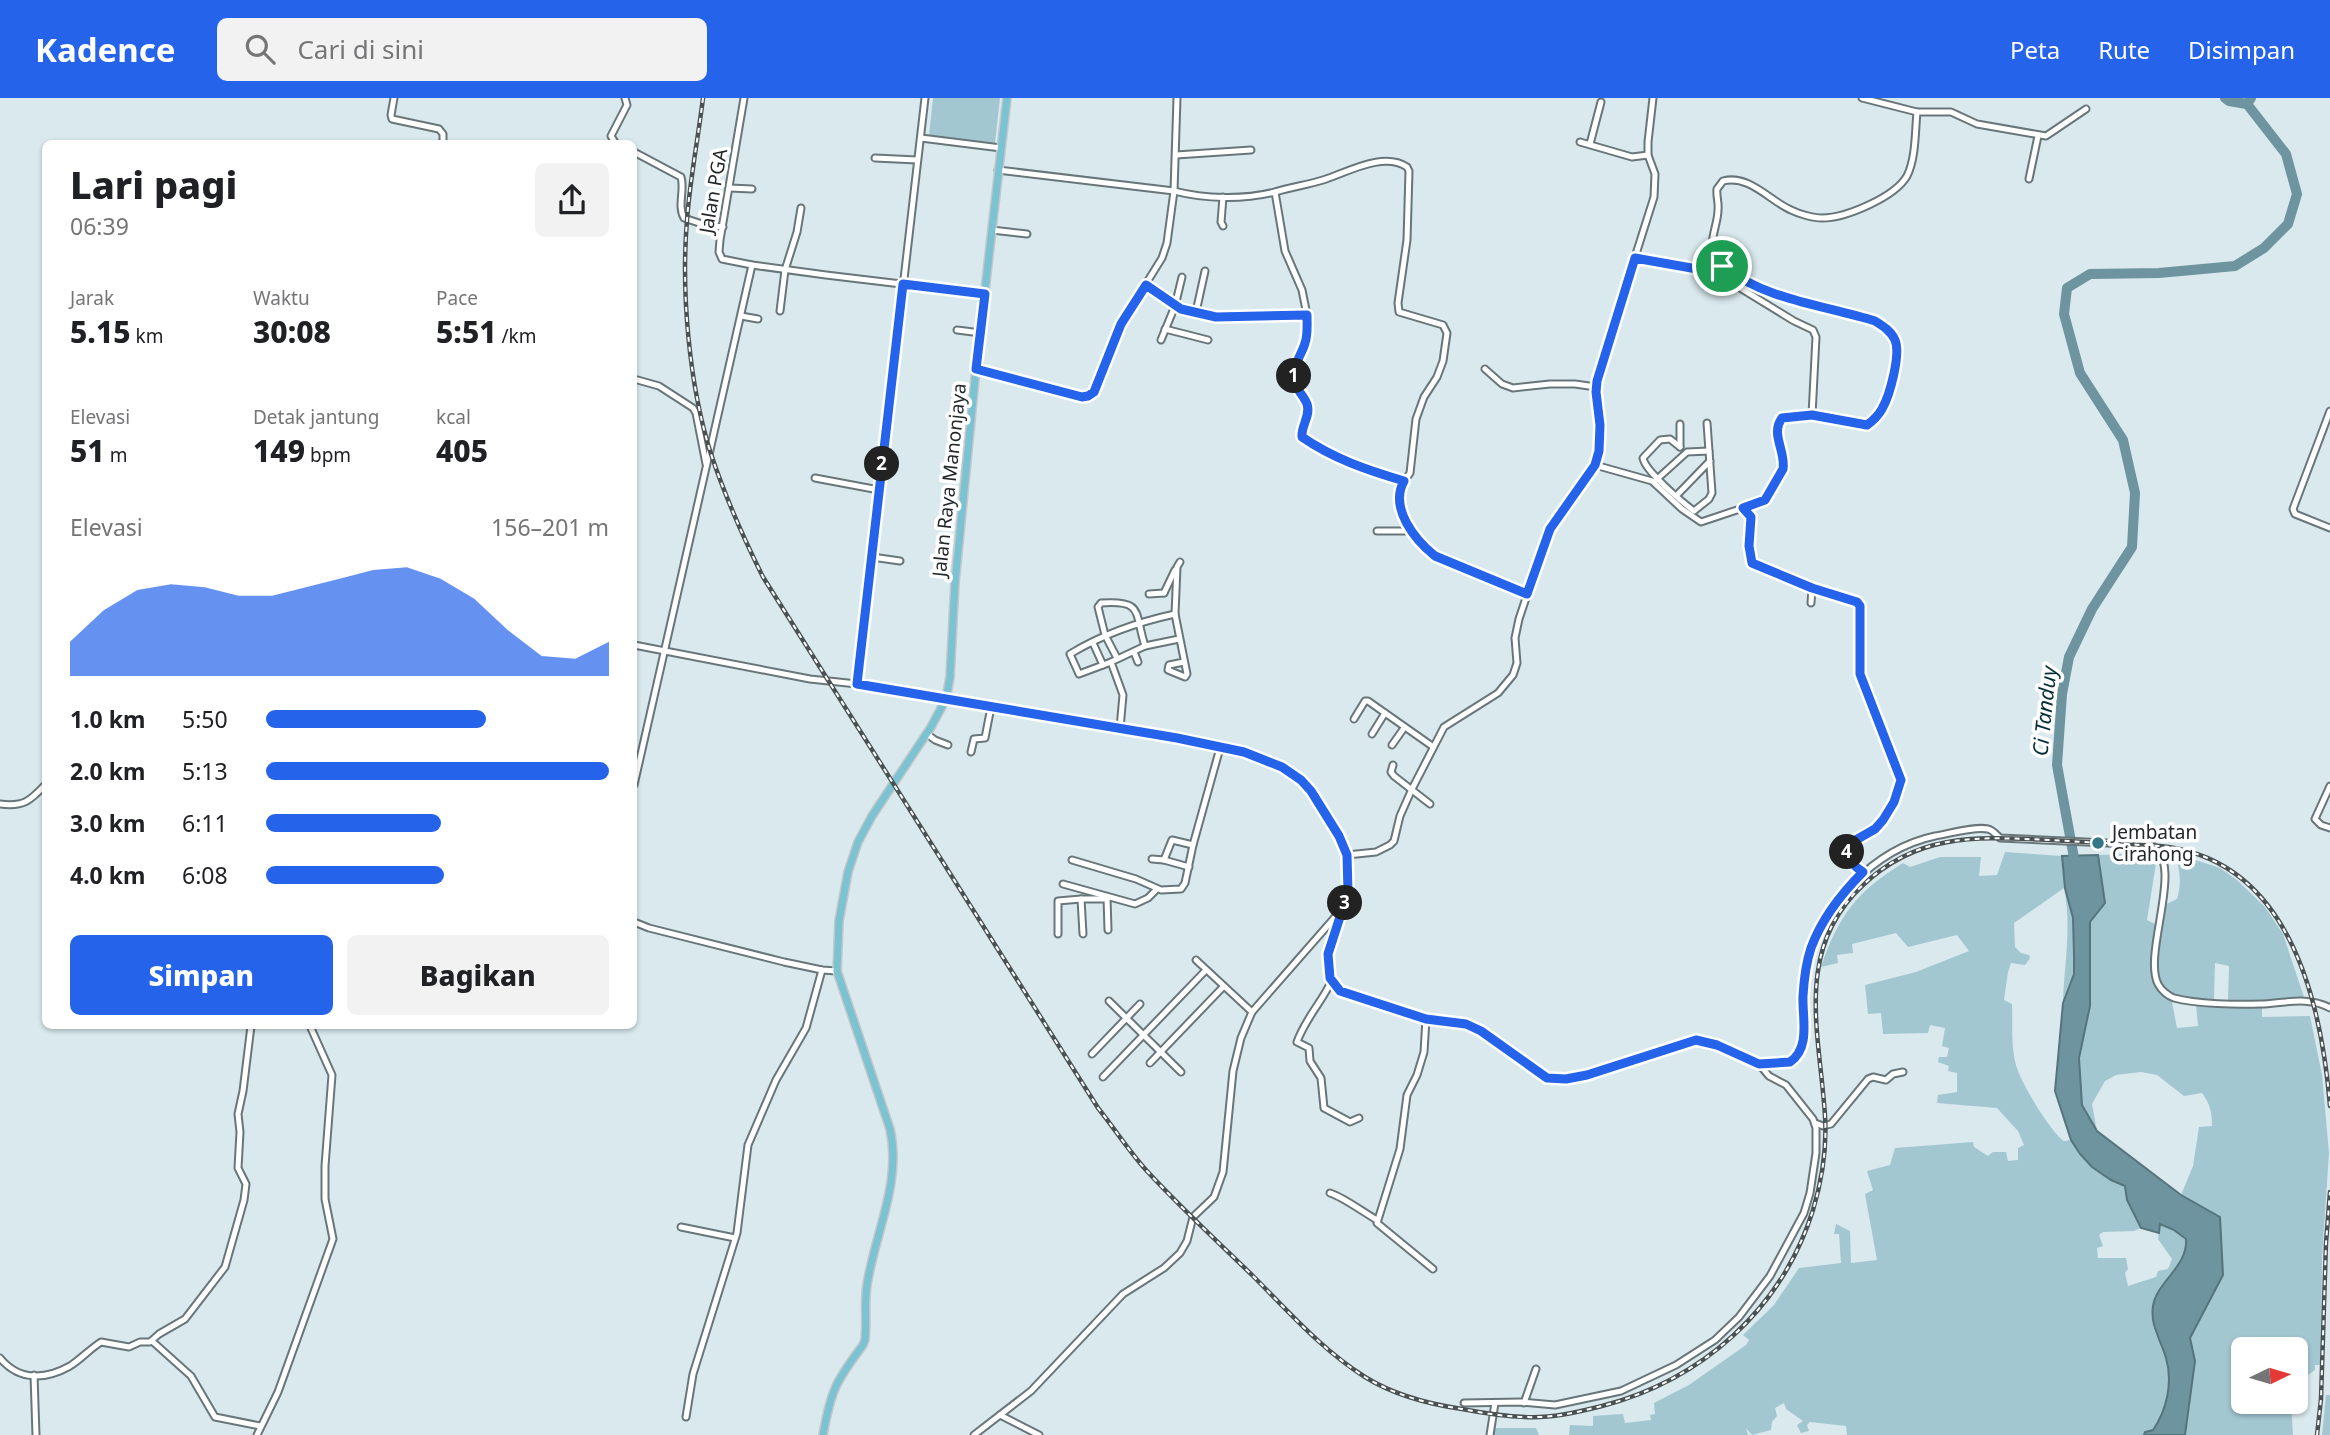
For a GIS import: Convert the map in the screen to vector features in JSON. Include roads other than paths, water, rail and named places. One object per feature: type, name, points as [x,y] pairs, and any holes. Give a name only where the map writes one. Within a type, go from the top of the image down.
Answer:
[{"type":"main road","name":"Jalan Raya Manonjaya","points":[[946,699],[976,369],[1007,98]]},
{"type":"main road","points":[[823,1435],[834,1388],[865,1340],[867,1287],[894,1163],[894,1144],[890,1129],[837,971],[839,921],[854,852],[872,816],[946,699]]},
{"type":"street","points":[[394,98],[391,118],[439,129],[443,140]]},
{"type":"street","points":[[614,140],[611,136],[627,105],[625,98]]},
{"type":"street","name":"Jalan PGA","points":[[744,98],[719,252],[722,259],[752,265]]},
{"type":"street","points":[[857,684],[925,98]]},
{"type":"street","points":[[976,369],[1076,397],[1088,396],[1094,392],[1121,324],[1162,258],[1167,243],[1174,191],[1177,98]]},
{"type":"street","points":[[1347,855],[1376,852],[1394,841],[1399,816],[1432,746],[1444,727],[1499,694],[1513,675],[1517,663],[1515,638],[1550,529],[1595,465],[1599,451],[1600,425],[1596,387],[1600,368],[1656,185],[1654,169],[1648,155],[1653,98]]},
{"type":"street","points":[[1862,98],[1917,112],[1951,113],[1977,124],[2038,136],[2050,134],[2086,109]]},
{"type":"street","points":[[1590,144],[1601,102]]},
{"type":"street","points":[[1595,465],[1652,481],[1682,509],[1701,522],[1765,500],[1784,464],[1777,434],[1779,420],[1788,416],[1812,415],[1867,425],[1876,418],[1884,407],[1896,365],[1894,338],[1875,321],[1772,293],[1732,274],[1722,266],[1715,258],[1712,248],[1718,209],[1717,193],[1720,184],[1728,180],[1738,181],[1762,190],[1790,210],[1820,218],[1866,208],[1905,178],[1911,162],[1917,112]]},
{"type":"street","points":[[2029,179],[2038,136]]},
{"type":"street","points":[[921,138],[1001,148]]},
{"type":"street","points":[[1580,142],[1632,157],[1648,155]]},
{"type":"street","points":[[1176,155],[1251,150]]},
{"type":"street","points":[[637,154],[681,177],[683,183],[680,208],[684,218],[705,225],[723,226]]},
{"type":"street","points":[[875,158],[917,160]]},
{"type":"street","points":[[999,170],[1188,194],[1255,197],[1322,180],[1361,164],[1394,163],[1407,167],[1408,223],[1399,312],[1443,325],[1447,333],[1443,361],[1437,377],[1423,397],[1416,419],[1410,472],[1399,496],[1410,531],[1435,556],[1527,594]]},
{"type":"street","points":[[730,188],[752,189]]},
{"type":"street","points":[[1275,192],[1285,251],[1302,290],[1307,315],[1306,341],[1295,364],[1294,376],[1295,387],[1307,405],[1302,437],[1335,457],[1364,470],[1404,481]]},
{"type":"street","points":[[1223,197],[1223,226]]},
{"type":"street","points":[[780,311],[785,270],[797,232],[801,208]]},
{"type":"street","points":[[992,230],[1027,234]]},
{"type":"street","points":[[1635,258],[1714,272],[1812,330],[1816,337],[1812,415]]},
{"type":"street","points":[[637,770],[752,265],[985,294]]},
{"type":"street","points":[[1714,272],[1722,266]]},
{"type":"street","points":[[1196,312],[1205,271]]},
{"type":"street","points":[[1161,340],[1175,306],[1182,277]]},
{"type":"street","points":[[1146,285],[1175,306],[1216,317],[1307,315]]},
{"type":"street","points":[[741,316],[758,319]]},
{"type":"street","points":[[1165,329],[1208,340]]},
{"type":"street","points":[[957,330],[981,333]]},
{"type":"street","points":[[1485,369],[1502,384],[1514,388],[1550,384],[1596,387]]},
{"type":"street","points":[[637,380],[659,386],[693,408],[707,467]]},
{"type":"street","points":[[2330,411],[2293,509],[2295,514],[2330,528]]},
{"type":"street","points":[[1680,447],[1670,439],[1663,439],[1643,458],[1644,465],[1694,511],[1709,499],[1713,489],[1707,423]]},
{"type":"street","points":[[1680,433],[1680,424],[1680,447],[1680,457]]},
{"type":"street","points":[[1652,481],[1659,478],[1686,452],[1709,451]]},
{"type":"street","points":[[1677,495],[1710,461]]},
{"type":"street","points":[[815,478],[879,490]]},
{"type":"street","points":[[1743,508],[1751,517],[1749,546],[1752,563],[1812,588],[1848,598],[1860,606],[1860,674],[1901,780],[1894,802],[1883,820],[1875,829],[1847,845],[1855,866],[1863,872]]},
{"type":"street","points":[[1377,531],[1410,531]]},
{"type":"street","points":[[872,556],[900,561]]},
{"type":"street","points":[[1164,593],[1178,565],[1174,593],[1175,614],[1184,662]]},
{"type":"street","points":[[1811,603],[1812,588]]},
{"type":"street","points":[[1149,594],[1174,593]]},
{"type":"street","points":[[1117,658],[1105,635],[1098,607],[1101,603],[1127,603],[1133,606],[1139,615],[1138,622],[1145,646]]},
{"type":"street","points":[[1175,614],[1138,622],[1105,635],[1070,654],[1079,674],[1145,646],[1179,639]]},
{"type":"street","points":[[1093,643],[1103,664]]},
{"type":"street","points":[[637,646],[828,682],[857,684],[1177,738],[1264,759],[1292,772],[1311,791],[1339,836],[1347,855],[1348,892],[1328,954],[1329,972],[1340,991],[1426,1019],[1459,1022],[1474,1028],[1541,1074],[1555,1079],[1587,1075],[1696,1040],[1717,1045],[1759,1064],[1769,1076],[1786,1085],[1815,1123],[1823,1126],[1831,1124],[1868,1079],[1873,1077],[1886,1080],[1893,1074],[1903,1072]]},
{"type":"street","points":[[1134,652],[1138,662]]},
{"type":"street","points":[[1111,662],[1123,695],[1120,728]]},
{"type":"street","points":[[1354,719],[1366,701],[1432,746]]},
{"type":"street","points":[[971,752],[974,739],[985,738],[991,706]]},
{"type":"street","points":[[1372,734],[1385,713]]},
{"type":"street","points":[[1392,745],[1404,728]]},
{"type":"street","points":[[926,734],[948,745]]},
{"type":"street","points":[[1072,860],[1136,879],[1157,889],[1181,890],[1220,748]]},
{"type":"street","points":[[1393,765],[1392,773],[1430,804]]},
{"type":"street","points":[[2330,786],[2315,819],[2330,828]]},
{"type":"street","points":[[0,804],[29,801],[42,788]]},
{"type":"street","points":[[1759,1064],[1790,1062],[1799,1053],[1803,1042],[1803,993],[1811,948],[1836,901],[1863,872],[1896,852],[1933,837],[1984,828],[2000,838],[2155,847],[2161,854],[2166,876],[2155,948],[2156,978],[2164,992],[2173,998],[2258,1004],[2312,1001],[2330,1008]]},
{"type":"street","points":[[1164,860],[1172,840],[1193,845]]},
{"type":"street","points":[[1152,859],[1189,867]]},
{"type":"street","points":[[1063,884],[1135,904],[1148,898],[1157,889]]},
{"type":"street","points":[[1058,934],[1058,901],[1107,898]]},
{"type":"street","points":[[1107,898],[1108,930]]},
{"type":"street","points":[[1081,900],[1083,933]]},
{"type":"street","points":[[974,1435],[1031,1391],[1124,1294],[1164,1268],[1180,1253],[1187,1241],[1193,1217],[1214,1197],[1223,1172],[1233,1071],[1241,1038],[1252,1012],[1344,906]]},
{"type":"street","points":[[637,923],[822,970],[837,971]]},
{"type":"street","points":[[1196,960],[1223,988],[1252,1012]]},
{"type":"street","points":[[685,1417],[693,1374],[735,1238],[748,1145],[776,1080],[806,1028],[822,970]]},
{"type":"street","points":[[1103,1077],[1206,970]]},
{"type":"street","points":[[1332,980],[1324,999],[1308,1017],[1297,1042],[1309,1048],[1310,1062],[1320,1076],[1324,1108],[1350,1122],[1359,1118]]},
{"type":"street","points":[[1150,1063],[1223,988]]},
{"type":"street","points":[[1109,1000],[1181,1072]]},
{"type":"street","points":[[1092,1054],[1140,1004]]},
{"type":"street","points":[[1377,1220],[1400,1149],[1407,1095],[1424,1052],[1426,1019]]},
{"type":"street","points":[[0,1358],[23,1376],[34,1375],[57,1371],[70,1365],[101,1342],[129,1347],[152,1341],[185,1319],[216,1281],[225,1267],[244,1200],[246,1184],[238,1168],[238,1114],[251,1029]]},
{"type":"street","points":[[257,1435],[278,1392],[333,1239],[325,1205],[332,1074],[311,1029]]},
{"type":"street","points":[[1464,1403],[1558,1405],[1621,1391],[1676,1365],[1727,1330],[1770,1276],[1804,1213],[1810,1193],[1815,1153],[1815,1123]]},
{"type":"street","points":[[1330,1193],[1377,1220],[1381,1227],[1433,1269]]},
{"type":"street","points":[[681,1227],[735,1238]]},
{"type":"street","points":[[152,1341],[191,1376],[215,1417],[260,1426]]},
{"type":"street","points":[[1524,1403],[1536,1369]]},
{"type":"street","points":[[34,1375],[36,1435]]},
{"type":"street","points":[[1490,1435],[1495,1403]]},
{"type":"street","points":[[1000,1415],[1039,1435]]},
{"type":"waterway","points":[[2225,98],[2247,104]]},
{"type":"waterway","name":"Ci Tanduy","points":[[2076,869],[2057,765],[2062,694],[2069,657],[2092,609],[2132,547],[2135,493],[2123,440],[2080,373],[2064,314],[2067,288],[2090,274],[2159,273],[2235,266],[2264,248],[2288,224],[2297,194],[2286,154],[2247,104],[2251,98]]},
{"type":"railway","points":[[703,98],[685,248],[688,338],[697,398],[711,454],[763,577],[1098,1108],[1146,1170],[1172,1197],[1306,1330],[1334,1355],[1365,1377],[1399,1394],[1437,1404],[1511,1416],[1556,1416],[1602,1406],[1639,1394],[1705,1359],[1733,1335],[1759,1309],[1781,1279],[1799,1246],[1819,1187],[1825,1128],[1816,994],[1819,965],[1827,937],[1841,910],[1863,885],[1906,855],[1928,847],[1950,842],[1998,838],[2160,846],[2204,856],[2239,877],[2268,906],[2290,940],[2306,980],[2318,1022],[2330,1106]]},
{"type":"railway","points":[[2317,1435],[2330,1192]]},
{"type":"place","name":"Jembatan Cirahong","points":[[2098,843]]}]
